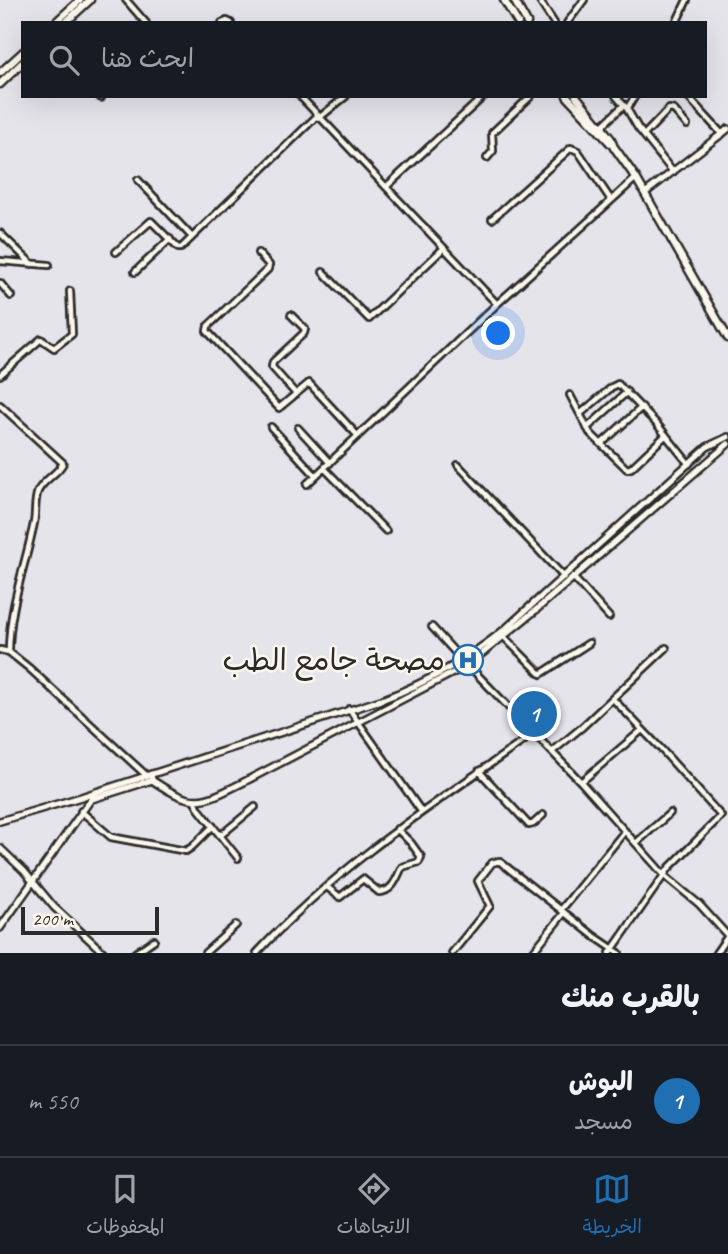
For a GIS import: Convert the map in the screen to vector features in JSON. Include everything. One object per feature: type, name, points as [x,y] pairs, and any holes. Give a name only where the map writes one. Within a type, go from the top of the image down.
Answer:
[{"type":"main road","points":[[57,21],[80,0]]},
{"type":"main road","points":[[67,21],[90,0]]},
{"type":"main road","points":[[504,0],[515,21]]},
{"type":"main road","points":[[514,0],[526,21]]},
{"type":"main road","points":[[0,73],[21,54]]},
{"type":"main road","points":[[0,84],[21,64]]},
{"type":"main road","points":[[569,98],[614,147]]},
{"type":"main road","points":[[578,98],[602,126],[728,344]]},
{"type":"main road","points":[[634,180],[645,193],[728,338]]},
{"type":"street","points":[[125,0],[144,21]]},
{"type":"street","points":[[539,0],[553,21]]},
{"type":"street","points":[[568,21],[584,0]]},
{"type":"street","points":[[677,21],[687,0]]},
{"type":"street","points":[[302,98],[497,304]]},
{"type":"street","points":[[116,252],[149,221],[153,221],[180,248],[318,116],[343,98]]},
{"type":"street","points":[[386,187],[482,98]]},
{"type":"street","points":[[487,158],[494,150],[492,133],[529,98]]},
{"type":"street","points":[[618,98],[673,172]]},
{"type":"street","points":[[602,126],[633,98]]},
{"type":"street","points":[[689,98],[722,134]]},
{"type":"street","points":[[644,135],[669,109],[674,110],[687,125]]},
{"type":"street","points":[[645,193],[728,129]]},
{"type":"street","points":[[492,219],[571,148],[578,151],[611,200]]},
{"type":"street","points":[[138,180],[192,237]]},
{"type":"street","points":[[307,484],[497,304],[634,180]]},
{"type":"street","points":[[0,233],[32,265]]},
{"type":"street","points":[[135,272],[170,239]]},
{"type":"street","points":[[323,272],[369,319],[444,248]]},
{"type":"street","points":[[258,253],[270,267],[208,326],[207,331],[279,408],[307,383],[311,384],[358,436]]},
{"type":"street","points":[[0,261],[49,265]]},
{"type":"street","points":[[0,283],[11,296]]},
{"type":"street","points":[[0,375],[41,339],[54,348],[72,334],[70,291]]},
{"type":"street","points":[[291,315],[305,329],[304,333],[273,362],[272,367],[296,394]]},
{"type":"street","points":[[580,414],[614,385],[621,386],[689,464]]},
{"type":"street","points":[[587,428],[627,392]]},
{"type":"street","points":[[570,395],[587,428],[629,469],[666,435]]},
{"type":"street","points":[[0,405],[63,463],[41,486],[36,497],[34,524],[13,610],[9,652]]},
{"type":"street","points":[[601,444],[642,407]]},
{"type":"street","points":[[271,427],[315,475]]},
{"type":"street","points":[[298,428],[330,463]]},
{"type":"street","points":[[0,824],[400,693],[466,663],[712,443],[728,437]]},
{"type":"street","points":[[0,650],[9,652],[150,776],[180,798],[195,801],[218,795],[404,700],[504,637],[728,444]]},
{"type":"street","points":[[458,466],[564,577]]},
{"type":"street","points":[[324,468],[386,531]]},
{"type":"street","points":[[627,520],[633,526]]},
{"type":"street","points":[[573,577],[609,617]]},
{"type":"street","points":[[432,627],[553,751],[665,876],[699,904],[728,936],[716,953]]},
{"type":"street","points":[[504,637],[541,674],[589,643]]},
{"type":"street","points":[[553,751],[666,648]]},
{"type":"street","points":[[400,693],[404,700]]},
{"type":"street","points":[[611,951],[673,864],[705,830],[718,822],[721,816],[613,699]]},
{"type":"street","points":[[349,709],[421,811]]},
{"type":"street","points":[[582,782],[642,730]]},
{"type":"street","points":[[257,953],[292,916],[365,853],[535,733]]},
{"type":"street","points":[[479,771],[529,825],[543,815]]},
{"type":"street","points":[[92,799],[150,776]]},
{"type":"street","points":[[0,928],[96,792]]},
{"type":"street","points":[[195,801],[238,858]]},
{"type":"street","points":[[221,835],[255,807]]},
{"type":"street","points":[[81,811],[111,837],[186,851],[213,826]]},
{"type":"street","points":[[636,843],[670,813]]},
{"type":"street","points":[[327,887],[340,897],[363,879],[379,892],[387,890],[400,876],[402,867],[419,862],[421,858],[397,829]]},
{"type":"street","points":[[534,952],[562,911],[625,831]]},
{"type":"street","points":[[0,850],[54,907],[104,953]]},
{"type":"street","points":[[452,953],[490,906],[478,881],[496,861],[502,862],[611,951],[619,953]]},
{"type":"street","points":[[208,952],[236,925]]},
{"type":"street","points":[[135,953],[154,940]]},
{"type":"place","name":"مصحة جامع الطب","points":[[468,660]]},
{"type":"place","name":"البوش","points":[[534,714]]}]
